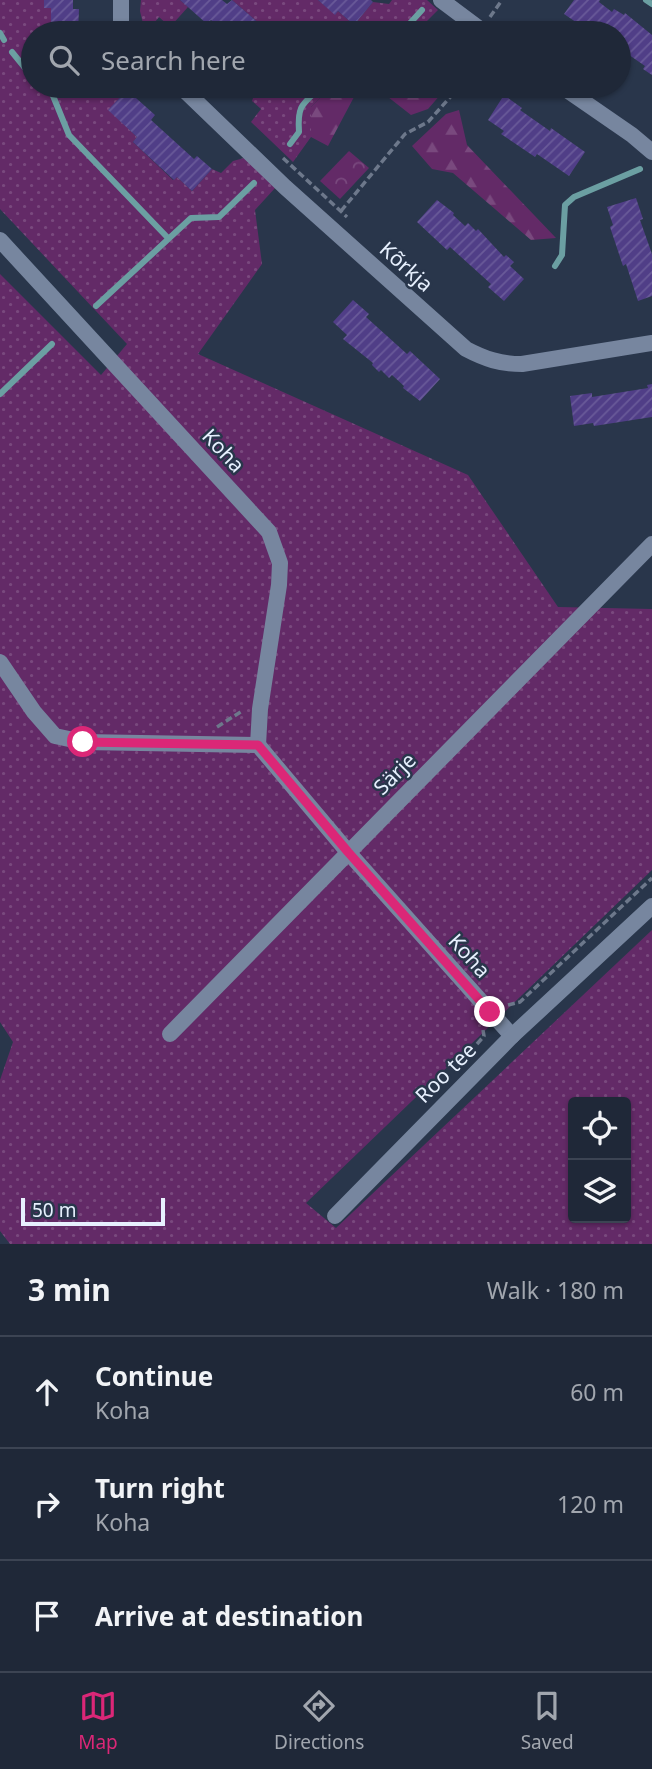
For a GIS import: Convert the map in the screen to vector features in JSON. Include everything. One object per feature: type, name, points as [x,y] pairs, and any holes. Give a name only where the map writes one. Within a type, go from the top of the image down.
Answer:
[{"type":"street","points":[[121,0],[121,21]]},
{"type":"street","points":[[441,0],[469,21]]},
{"type":"street","name":"Kõrkja","points":[[192,98],[285,187],[466,349],[486,360],[522,364],[652,343]]},
{"type":"street","points":[[578,98],[652,152]]},
{"type":"street","name":"Koha","points":[[0,240],[269,532],[280,564],[279,584],[260,709],[258,745],[348,852],[512,1036]]},
{"type":"street","name":"Särje","points":[[170,1034],[652,544]]},
{"type":"street","points":[[0,662],[34,712],[55,736],[83,742],[258,745]]},
{"type":"street","name":"Roo tee","points":[[335,1216],[512,1036],[652,906]]},
{"type":"path","points":[[341,211],[405,134],[428,122],[449,98]]},
{"type":"path","points":[[282,157],[349,218]]},
{"type":"path","points":[[469,1053],[484,1036],[481,1020],[490,1012]]},
{"type":"green space","points":[[0,0],[44,0],[44,7],[51,8],[51,21],[21,21],[21,98],[120,98],[109,110],[137,137],[133,142],[173,180],[177,177],[192,191],[212,169],[221,173],[233,161],[244,158],[276,187],[255,210],[262,264],[198,354],[468,475],[558,607],[652,609],[652,870],[306,1203],[336,1228],[652,930],[652,1244],[10,1244],[0,1231],[0,1080],[13,1042],[0,1022],[0,274],[101,375],[127,344],[0,209]]},
{"type":"green space","points":[[141,0],[180,0],[188,7],[175,21],[163,21],[159,17],[156,21],[142,21]]},
{"type":"green space","points":[[232,0],[318,0],[335,14],[338,11],[349,21],[256,21]]},
{"type":"green space","points":[[392,0],[427,0],[438,10],[427,21],[357,21],[373,2],[389,4]]},
{"type":"green space","points":[[253,98],[320,98],[311,107],[311,137],[293,162],[251,122],[261,109],[252,101]]},
{"type":"green space","points":[[320,98],[353,98],[328,146],[311,137],[311,107]]},
{"type":"green space","points":[[389,98],[438,98],[428,109],[411,115]]},
{"type":"green space","points":[[459,110],[467,145],[556,238],[531,240],[453,173],[432,169],[412,146],[446,114]]},
{"type":"green space","points":[[349,151],[369,168],[340,199],[320,181]]},
{"type":"building","points":[[44,0],[73,0],[73,9],[79,9],[78,21],[51,21],[51,8],[44,8]]},
{"type":"building","points":[[180,0],[222,0],[227,4],[232,0],[256,21],[211,20],[204,21]]},
{"type":"building","points":[[318,0],[373,2],[357,21],[349,21],[338,11],[335,15]]},
{"type":"building","points":[[574,0],[600,0],[599,2],[612,12],[614,9],[624,15],[625,13],[652,35],[652,75],[631,56],[631,21],[574,21],[564,14]]},
{"type":"building","points":[[119,98],[136,98],[155,115],[151,120],[194,159],[197,156],[212,169],[192,191],[177,177],[174,180],[133,142],[137,137],[108,110]]},
{"type":"building","points":[[502,98],[508,98],[522,108],[520,110],[585,152],[569,176],[501,134],[504,131],[488,120]]},
{"type":"building","points":[[636,198],[643,219],[640,220],[652,254],[652,296],[638,301],[610,227],[613,225],[607,207]]},
{"type":"building","points":[[437,200],[465,226],[468,223],[476,231],[478,229],[504,257],[506,255],[514,262],[510,266],[524,279],[504,301],[488,287],[491,284],[450,247],[447,250],[417,222]]},
{"type":"building","points":[[353,300],[369,314],[366,317],[407,354],[410,351],[440,379],[420,401],[392,375],[389,378],[381,370],[379,372],[373,363],[343,339],[347,335],[333,322]]},
{"type":"building","points":[[652,384],[652,417],[594,426],[593,423],[574,426],[570,396],[592,393],[592,397],[648,388],[647,385]]},
{"type":"waterway","points":[[646,0],[652,4]]},
{"type":"waterway","points":[[412,21],[422,10]]},
{"type":"waterway","points":[[0,33],[4,40]]},
{"type":"waterway","points":[[12,52],[21,63]]},
{"type":"waterway","points":[[54,98],[69,135],[168,238]]},
{"type":"waterway","points":[[290,144],[299,132],[300,110],[309,98]]},
{"type":"waterway","points":[[555,266],[562,255],[565,205],[574,197],[640,169]]},
{"type":"waterway","points":[[96,306],[191,218],[219,217],[254,183]]},
{"type":"waterway","points":[[0,394],[52,344]]},
{"type":"route","points":[[83,742],[258,745],[348,852],[490,1012]]}]
